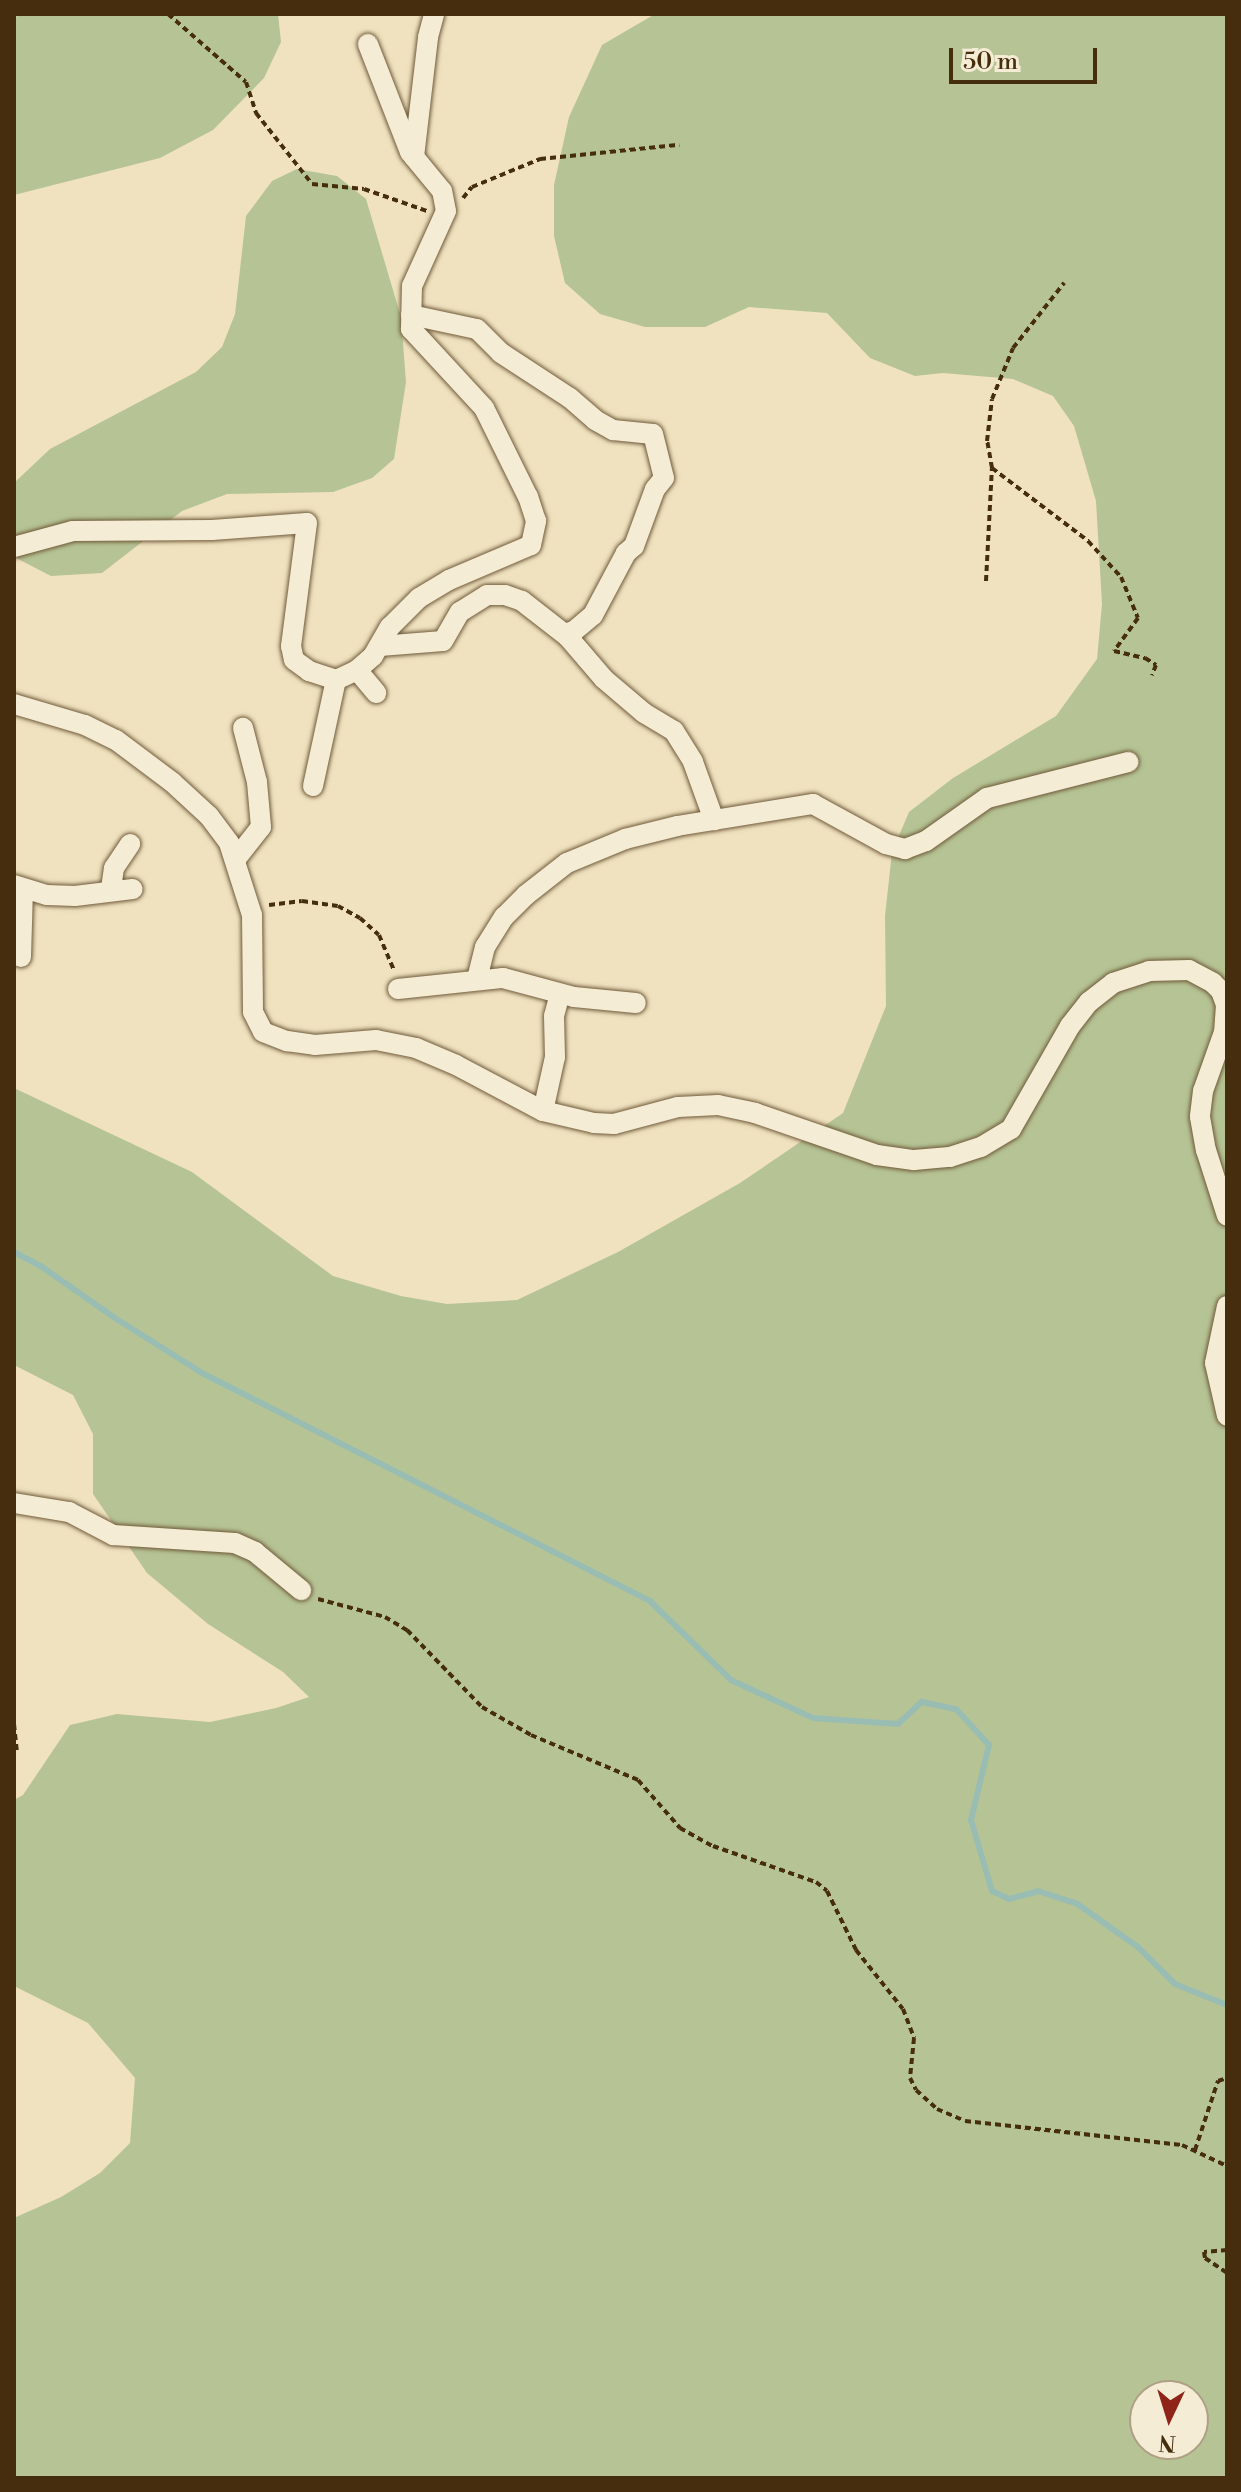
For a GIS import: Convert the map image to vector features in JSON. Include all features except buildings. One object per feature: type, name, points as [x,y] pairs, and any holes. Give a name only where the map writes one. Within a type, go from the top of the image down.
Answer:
[{"type":"street","points":[[414,157],[428,37],[434,14]]},
{"type":"street","points":[[14,547],[73,531],[212,530],[307,523],[291,646],[294,660],[309,671],[336,680],[357,670],[380,646],[390,627],[419,598],[477,567],[531,545],[536,531],[528,497],[484,408],[411,329],[412,286],[446,211],[442,191],[414,157],[368,44]]},
{"type":"street","points":[[411,315],[477,329],[501,353],[557,389],[595,420],[613,430],[653,434],[664,478],[655,489],[634,546],[626,553],[593,615],[574,631],[564,634]]},
{"type":"street","points":[[380,646],[443,641],[460,612],[487,595],[505,595],[522,601],[564,634],[604,679],[683,741],[714,820]]},
{"type":"street","points":[[357,670],[376,693]]},
{"type":"street","points":[[313,786],[336,680]]},
{"type":"street","points":[[14,704],[85,725],[116,740],[172,782],[209,816],[229,843],[251,909],[253,1012],[263,1032],[287,1041],[315,1045],[376,1040],[416,1048],[456,1065],[543,1111],[594,1123],[614,1124],[678,1107],[718,1105],[755,1113],[877,1155],[914,1160],[950,1157],[981,1147],[1011,1129],[1070,1026],[1089,1002],[1113,983],[1149,971],[1189,970],[1213,983],[1221,991],[1226,1005],[1224,1032],[1203,1091],[1200,1117],[1206,1150],[1227,1216]]},
{"type":"street","points":[[235,860],[261,827],[257,782],[243,728]]},
{"type":"street","points":[[477,979],[485,947],[504,917],[567,863],[625,839],[813,804],[886,844],[905,849],[926,841],[987,798],[1128,762]]},
{"type":"street","points":[[111,889],[114,868],[130,844]]},
{"type":"street","points":[[21,957],[18,887],[75,896],[111,889],[133,889]]},
{"type":"street","points":[[398,989],[503,978],[560,994],[636,1003]]},
{"type":"street","points":[[543,1111],[555,1057],[554,1016],[560,994]]},
{"type":"street","points":[[1227,1306],[1215,1363],[1227,1416]]},
{"type":"street","points":[[14,1503],[69,1512],[113,1535],[235,1543],[255,1552],[301,1590]]},
{"type":"path","points":[[986,581],[992,468],[987,441],[992,399],[1019,338],[1064,283]]},
{"type":"path","points":[[992,468],[1088,541],[1121,577],[1138,618],[1114,651],[1145,658],[1156,665],[1152,675]]},
{"type":"path","points":[[251,909],[280,902],[321,902],[360,918],[387,946],[398,989]]},
{"type":"path","points":[[301,1590],[319,1599],[385,1617],[407,1630],[482,1707],[531,1735],[638,1780],[680,1828],[713,1846],[816,1882],[827,1891],[856,1950],[903,2009],[914,2038],[910,2078],[916,2090],[937,2109],[965,2121],[1182,2145],[1227,2166]]},
{"type":"path","points":[[14,1724],[17,1752]]},
{"type":"path","points":[[1195,2150],[1218,2081],[1227,2078]]},
{"type":"path","points":[[1227,2250],[1204,2252],[1205,2258],[1227,2273]]},
{"type":"green space","points":[[20,14],[278,14],[281,42],[264,78],[213,130],[160,158],[14,195],[14,18]]},
{"type":"green space","points":[[655,14],[1227,14],[1227,2478],[14,2478],[14,2218],[61,2197],[100,2173],[130,2143],[135,2078],[88,2023],[14,1986],[14,1800],[23,1795],[70,1725],[117,1714],[210,1722],[276,1708],[309,1697],[283,1672],[208,1624],[147,1573],[93,1494],[93,1434],[73,1395],[14,1365],[14,1088],[192,1172],[333,1276],[401,1296],[447,1304],[517,1300],[618,1252],[740,1183],[843,1113],[886,1006],[885,916],[892,852],[909,812],[953,778],[1056,716],[1097,659],[1102,604],[1096,501],[1074,426],[1053,396],[1013,379],[943,373],[915,376],[870,358],[827,313],[749,307],[705,327],[645,327],[600,314],[565,283],[554,236],[554,185],[569,117],[602,45]]},
{"type":"green space","points":[[297,169],[337,176],[366,199],[401,317],[406,382],[394,459],[372,478],[333,492],[227,494],[182,511],[102,573],[51,576],[18,559],[14,555],[14,483],[50,449],[196,372],[222,347],[235,314],[246,216],[272,181]]},
{"type":"waterway","points":[[14,1252],[42,1267],[202,1373],[650,1601],[731,1680],[813,1718],[898,1724],[922,1702],[956,1709],[989,1745],[971,1820],[992,1891],[1009,1899],[1038,1891],[1076,1903],[1138,1947],[1175,1984],[1227,2005]]}]
